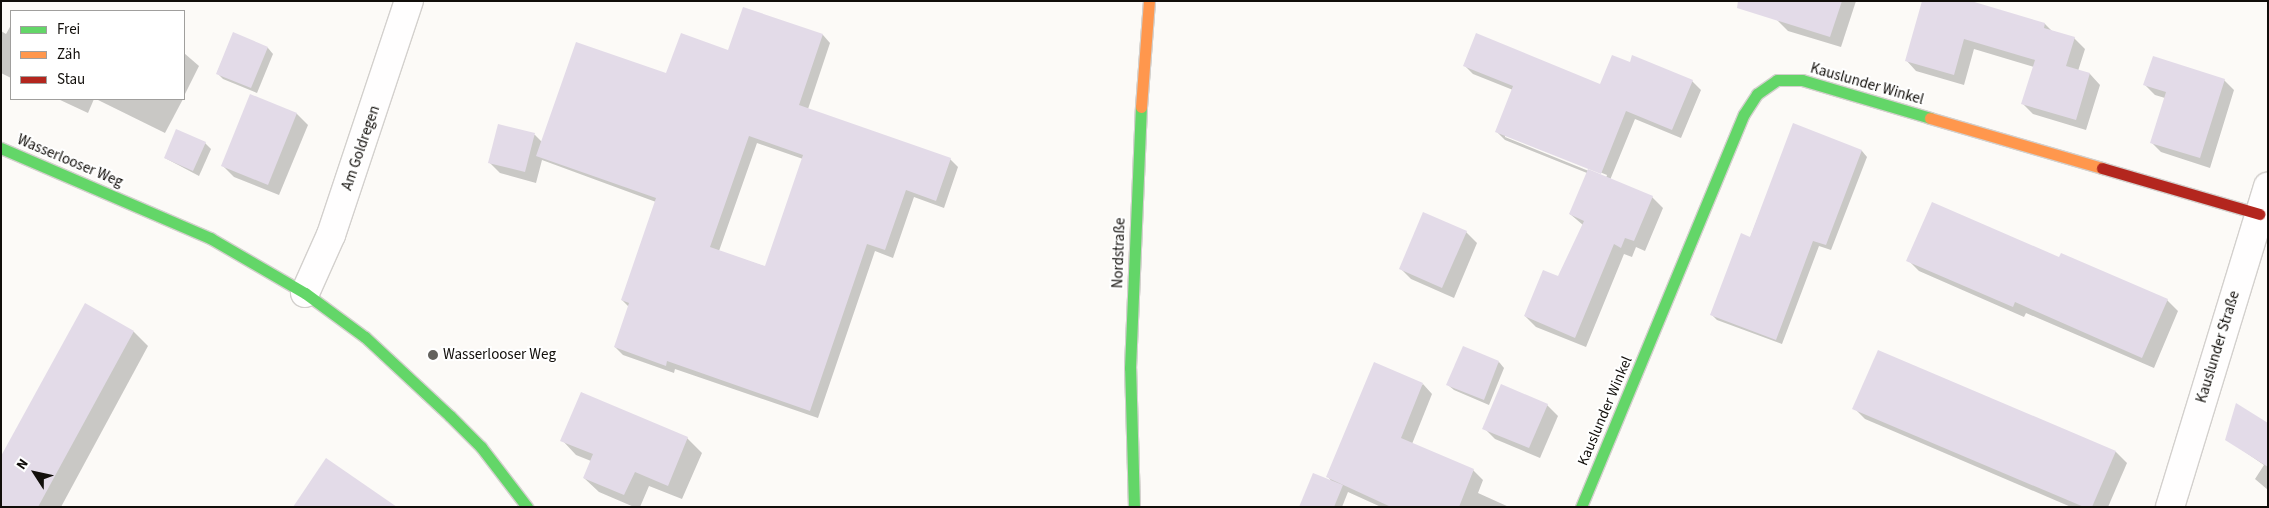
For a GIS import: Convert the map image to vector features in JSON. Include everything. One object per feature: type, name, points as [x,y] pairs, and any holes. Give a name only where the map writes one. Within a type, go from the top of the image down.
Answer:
[{"type":"street","name":"Am Goldregen","points":[[305,293],[331,235],[409,1]]},
{"type":"street","name":"Nordstraße","points":[[1134,507],[1130,368],[1141,104],[1150,1]]},
{"type":"street","name":"Kauslunder Winkel","points":[[1581,507],[1744,114],[1757,94],[1776,80],[1802,80],[2259,214]]},
{"type":"street","name":"Wasserlooser Weg","points":[[1,148],[210,238],[305,293],[365,337],[450,416],[481,447],[527,507]]},
{"type":"street","name":"Kauslunder Straße","points":[[2170,507],[2268,187]]},
{"type":"building","points":[[1738,1],[1842,1],[1830,37],[1737,8]]},
{"type":"building","points":[[1922,1],[1971,1],[2045,23],[2044,28],[2075,37],[2066,66],[2090,73],[2076,120],[2021,104],[2035,60],[1964,39],[1954,75],[1905,61]]},
{"type":"building","points":[[743,7],[823,34],[799,105],[951,158],[936,201],[906,190],[885,250],[867,244],[810,411],[667,361],[666,366],[614,347],[629,303],[621,300],[656,198],[536,156],[576,42],[666,73],[681,33],[728,50]],"holes":[[[749,136],[803,155],[765,266],[710,247]]]},
{"type":"building","points":[[233,32],[268,47],[251,88],[216,74]]},
{"type":"building","points":[[1476,33],[1600,84],[1612,55],[1630,62],[1632,55],[1693,80],[1672,130],[1626,111],[1601,174],[1495,132],[1513,86],[1463,66]]},
{"type":"building","points":[[2153,56],[2225,79],[2200,158],[2150,143],[2166,92],[2143,85]]},
{"type":"building","points":[[250,94],[297,113],[268,185],[221,166]]},
{"type":"building","points":[[1793,123],[1862,150],[1826,245],[1813,241],[1776,340],[1710,315],[1741,233],[1750,237]]},
{"type":"building","points":[[498,124],[535,133],[525,172],[488,163]]},
{"type":"building","points":[[176,129],[206,142],[193,171],[164,158]]},
{"type":"building","points":[[1588,169],[1653,196],[1634,241],[1625,238],[1621,248],[1614,244],[1575,338],[1524,316],[1543,270],[1558,276],[1584,221],[1569,214]]},
{"type":"building","points":[[1932,202],[2059,257],[2061,253],[2168,299],[2142,358],[2015,302],[2013,307],[1906,261]]},
{"type":"building","points":[[1423,212],[1467,231],[1442,288],[1399,269]]},
{"type":"building","points":[[85,303],[134,331],[38,507],[1,507],[1,456]]},
{"type":"building","points":[[1463,346],[1499,361],[1484,400],[1446,385]]},
{"type":"building","points":[[1878,350],[2116,451],[2092,507],[2084,507],[1852,409]]},
{"type":"building","points":[[1374,362],[1423,383],[1401,438],[1474,469],[1459,507],[1391,507],[1326,477]]},
{"type":"building","points":[[1501,384],[1548,404],[1529,448],[1482,429]]},
{"type":"building","points":[[581,392],[688,437],[668,486],[635,472],[624,495],[583,478],[593,454],[560,441]]},
{"type":"building","points":[[2236,403],[2268,423],[2268,467],[2225,440]]},
{"type":"building","points":[[326,458],[397,507],[293,507]]},
{"type":"building","points":[[1313,473],[1343,485],[1334,507],[1299,507]]},
{"type":"traffic: fast","points":[[1581,507],[1744,114],[1757,94],[1777,80],[1802,80],[1930,118]]},
{"type":"traffic: fast","points":[[1134,507],[1130,368],[1141,107]]},
{"type":"traffic: fast","points":[[1,148],[210,238],[305,293],[365,337],[450,416],[481,447],[527,507]]},
{"type":"traffic: slow","points":[[1141,107],[1149,1]]},
{"type":"traffic: slow","points":[[1930,118],[2102,168]]},
{"type":"traffic: jam","points":[[2102,168],[2259,214]]},
{"type":"place","name":"Wasserlooser Weg","points":[[433,355]]}]
